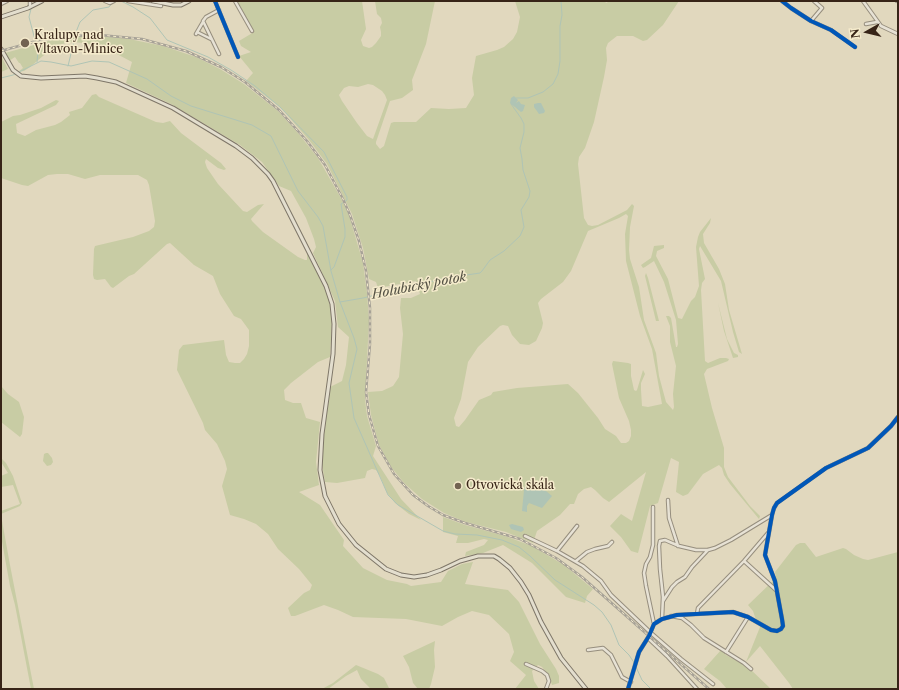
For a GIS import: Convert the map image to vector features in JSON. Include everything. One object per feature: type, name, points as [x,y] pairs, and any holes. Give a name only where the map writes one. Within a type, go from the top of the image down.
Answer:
[{"type":"main road","points":[[1,17],[30,7],[42,1]]},
{"type":"main road","points":[[153,1],[180,5],[189,1]]},
{"type":"main road","points":[[1,49],[15,72],[21,76],[41,78],[85,76],[97,78],[116,82],[173,108],[214,132],[252,158],[268,174],[273,181],[326,286],[332,304],[334,324],[333,354],[322,434],[320,470],[327,502],[335,519],[356,545],[386,569],[393,573],[405,576],[418,577],[431,574],[460,561],[478,556],[494,556],[499,559],[510,568],[521,582],[561,658],[586,689]]},
{"type":"street","points":[[1,4],[7,1]]},
{"type":"street","points":[[30,1],[30,7]]},
{"type":"street","points":[[106,1],[110,3],[114,1]]},
{"type":"street","points":[[128,1],[161,6]]},
{"type":"street","points":[[216,1],[238,57]]},
{"type":"street","points":[[235,1],[252,31]]},
{"type":"street","points":[[782,1],[811,21],[831,30],[855,47]]},
{"type":"street","points":[[811,21],[822,8],[814,1]]},
{"type":"street","points":[[863,1],[881,26],[897,34]]},
{"type":"street","points":[[212,40],[196,33],[206,17],[219,10]]},
{"type":"street","points":[[203,21],[219,54]]},
{"type":"street","points":[[866,24],[877,22]]},
{"type":"street","points":[[654,624],[662,619],[676,615],[733,612],[748,617],[771,630],[777,631],[781,629],[783,626],[775,581],[765,555],[772,515],[777,503],[826,468],[863,451],[873,444],[898,417]]},
{"type":"street","points":[[668,500],[669,518],[679,546]]},
{"type":"street","points":[[628,689],[631,682],[635,661],[651,633],[654,624],[644,573],[653,545],[653,506]]},
{"type":"street","points":[[662,619],[663,602],[659,554],[660,541],[666,540],[679,546],[696,550],[708,550],[731,540],[772,515]]},
{"type":"street","points":[[557,551],[578,526]]},
{"type":"street","points":[[697,614],[698,608],[769,533]]},
{"type":"street","points":[[526,536],[576,561],[601,582],[611,595],[651,633],[713,684]]},
{"type":"street","points":[[576,561],[587,552],[608,546],[612,542]]},
{"type":"street","points":[[663,602],[672,587],[685,577],[708,550]]},
{"type":"street","points":[[744,561],[777,591]]},
{"type":"street","points":[[670,616],[682,618],[692,625],[704,638],[751,669]]},
{"type":"street","points":[[726,652],[748,617]]},
{"type":"street","points":[[648,638],[698,689]]},
{"type":"street","points":[[588,650],[602,648],[611,655],[622,677],[631,682]]},
{"type":"street","points":[[526,664],[542,671],[547,675],[549,681],[546,689]]},
{"type":"green space","points":[[237,1],[362,1],[366,29],[361,40],[363,46],[369,48],[376,43],[381,36],[380,27],[382,23],[381,18],[377,14],[375,1],[435,1],[426,44],[412,80],[413,90],[402,98],[390,101],[376,142],[380,149],[384,146],[391,123],[416,122],[431,108],[466,108],[474,95],[472,78],[476,56],[504,47],[513,39],[517,32],[520,17],[515,1],[603,1],[607,3],[608,1],[679,1],[663,25],[647,40],[643,41],[633,36],[617,36],[608,43],[606,48],[607,60],[604,77],[594,122],[585,148],[579,157],[578,164],[584,218],[588,225],[598,225],[627,210],[632,204],[634,206],[630,227],[630,259],[639,287],[644,320],[656,353],[659,376],[666,402],[673,410],[676,366],[670,342],[670,326],[666,316],[671,318],[677,347],[676,320],[664,282],[654,261],[643,268],[641,265],[651,258],[654,246],[664,245],[664,248],[657,251],[656,256],[668,279],[678,318],[682,319],[691,301],[695,297],[699,286],[696,247],[698,237],[711,218],[710,223],[703,234],[704,243],[719,269],[725,284],[729,310],[742,354],[739,352],[733,332],[721,281],[700,246],[699,249],[705,279],[702,283],[701,290],[705,361],[708,363],[720,358],[729,359],[728,361],[707,369],[704,374],[724,448],[724,467],[728,477],[750,506],[760,516],[759,519],[730,484],[719,465],[703,474],[688,494],[683,496],[676,492],[679,462],[671,458],[658,503],[650,506],[638,553],[631,551],[621,537],[610,526],[621,514],[632,521],[646,472],[609,502],[591,487],[584,489],[578,494],[574,504],[570,504],[560,515],[537,531],[533,543],[506,532],[466,522],[444,513],[422,499],[404,483],[391,467],[379,445],[371,415],[368,392],[382,391],[393,386],[399,377],[403,334],[400,308],[401,298],[411,298],[420,294],[416,281],[378,288],[376,282],[369,279],[363,248],[352,214],[327,164],[309,140],[281,108],[246,81],[253,73],[239,56],[251,52],[241,46],[239,41],[254,32]],"holes":[[[368,84],[373,85],[382,91],[387,100],[373,139],[367,136],[339,95],[344,88],[349,86],[358,87]],[[626,214],[628,216],[625,234],[626,261],[640,316],[652,349],[662,404],[648,407],[642,406],[641,383],[645,374],[643,370],[636,391],[634,390],[631,376],[631,364],[613,361],[612,364],[619,398],[629,421],[631,430],[631,436],[629,441],[626,443],[621,443],[616,436],[605,429],[578,393],[568,384],[517,388],[493,392],[491,395],[479,400],[459,427],[456,426],[454,418],[461,399],[468,362],[478,347],[500,326],[503,325],[508,326],[512,335],[520,344],[529,345],[536,341],[543,323],[538,303],[563,282],[571,271],[588,231]]]},
{"type":"green space","points":[[100,36],[129,39],[163,46],[196,57],[220,69],[244,84],[278,111],[318,158],[349,215],[363,263],[369,321],[365,399],[367,416],[376,446],[373,456],[401,499],[421,520],[409,514],[395,503],[387,493],[376,470],[372,469],[367,471],[365,478],[337,483],[325,482],[321,458],[330,387],[342,381],[346,365],[349,337],[338,327],[335,301],[313,253],[316,247],[314,239],[306,218],[291,191],[279,186],[262,162],[240,145],[171,104],[126,83],[132,62],[115,53],[99,46],[84,43],[73,42],[62,44],[50,50],[24,71],[18,72],[23,68],[20,63],[15,57],[9,61],[5,53],[52,40],[72,37]]},
{"type":"green space","points":[[1,56],[8,69],[1,72]]},
{"type":"green space","points":[[96,94],[99,97],[156,122],[163,123],[170,121],[181,133],[221,163],[226,169],[224,170],[218,168],[206,159],[205,162],[207,168],[218,184],[243,211],[247,212],[258,205],[264,204],[251,219],[252,221],[263,232],[298,257],[307,260],[307,253],[324,286],[329,298],[332,321],[330,357],[318,362],[284,390],[285,400],[293,403],[301,403],[306,418],[320,422],[316,462],[319,485],[299,492],[320,505],[344,540],[343,546],[363,568],[387,580],[411,586],[441,582],[448,571],[462,564],[473,562],[465,584],[508,590],[519,602],[540,644],[556,669],[559,676],[559,683],[552,685],[548,674],[538,665],[532,671],[534,681],[539,689],[515,689],[526,675],[510,661],[514,652],[509,634],[489,615],[472,611],[442,626],[406,619],[353,617],[324,605],[295,616],[291,616],[288,608],[304,593],[310,590],[312,585],[299,569],[278,549],[268,534],[256,524],[230,515],[222,486],[227,469],[225,461],[217,444],[205,430],[177,370],[179,350],[183,345],[224,340],[226,355],[229,362],[240,363],[247,354],[249,346],[249,330],[241,319],[234,316],[220,294],[213,276],[194,265],[170,243],[134,274],[113,288],[105,279],[94,279],[95,246],[133,237],[149,231],[154,227],[155,221],[147,180],[138,175],[100,175],[85,179],[68,174],[57,174],[48,175],[28,186],[1,178],[1,122],[13,116],[41,108],[56,100],[59,101],[56,105],[16,124],[17,133],[25,136],[36,130],[61,122],[70,115],[69,112],[82,108],[92,95]]},
{"type":"green space","points":[[646,273],[659,321],[656,321],[645,276]]},
{"type":"green space","points":[[718,303],[727,339],[734,353],[738,355],[738,357],[733,358],[724,331]]},
{"type":"green space","points":[[1,386],[8,394],[19,402],[24,417],[22,434],[20,437],[1,422]]},
{"type":"green space","points":[[48,453],[52,458],[53,462],[51,465],[47,466],[43,461],[44,454]]},
{"type":"green space","points":[[1,458],[6,463],[13,476],[22,503],[20,506],[1,514],[1,511],[20,504],[13,485],[1,487],[1,476],[8,473],[1,462]]},
{"type":"green space","points":[[1,515],[34,689],[31,689],[10,586],[1,536]]},
{"type":"green space","points":[[443,517],[532,546],[564,565],[593,589],[587,596],[585,603],[566,597],[532,563],[503,545],[483,553],[465,556],[466,552],[484,545],[488,540],[484,539],[468,543],[456,543],[458,536],[443,532]]},
{"type":"green space","points":[[805,543],[816,557],[843,548],[854,555],[868,560],[898,552],[898,689],[793,689],[760,646],[746,662],[760,627],[753,611],[748,605],[776,578],[775,572],[796,545]]},
{"type":"green space","points":[[435,641],[435,667],[431,684],[429,689],[418,689],[413,683],[409,667],[403,656]]},
{"type":"green space","points":[[721,650],[726,655],[748,667],[771,689],[727,689],[720,681],[704,669]]},
{"type":"green space","points":[[356,665],[384,678],[389,688],[371,689],[361,679],[357,670],[328,689],[322,689],[333,683]]},
{"type":"shaded area","points":[[514,96],[518,100],[516,103],[519,101],[521,104],[525,105],[523,111],[521,112],[510,103],[511,98]]},
{"type":"shaded area","points":[[541,103],[545,111],[544,113],[539,114],[534,107],[534,104]]},
{"type":"shaded area","points":[[528,486],[546,491],[552,496],[542,508],[529,503],[527,506],[527,512],[522,511],[524,490],[525,487]]},
{"type":"shaded area","points":[[512,524],[523,527],[524,530],[521,532],[511,529],[509,525]]},
{"type":"waterway","points":[[121,1],[150,18],[167,40],[208,57],[255,86],[280,107],[324,152],[347,197],[347,200],[341,204],[345,237],[334,267],[331,270]]},
{"type":"waterway","name":"Holubický potok","points":[[516,98],[528,98],[543,92],[553,84],[558,74],[560,61],[560,26],[562,15],[561,1]]},
{"type":"waterway","points":[[76,32],[80,22],[93,10],[109,7],[112,3]]},
{"type":"waterway","points":[[31,9],[29,17],[35,40]]},
{"type":"waterway","points":[[68,66],[75,37]]},
{"type":"waterway","points":[[36,44],[38,51],[37,62]]},
{"type":"waterway","points":[[1,78],[13,75],[41,61],[71,66],[92,61],[109,62],[147,79],[171,96],[191,106],[252,125],[271,136],[298,191],[323,226],[331,271],[340,302],[357,349],[349,383],[354,418],[388,495],[398,505],[443,531],[502,540],[519,547],[555,580],[594,605],[602,612],[611,625],[619,645],[629,655],[635,664]]},
{"type":"waterway","name":"Holubický potok","points":[[340,302],[446,278],[480,273],[490,260],[504,251],[520,236],[524,227],[521,210],[529,197],[530,191],[523,170],[520,148],[524,132],[524,124],[511,104]]},
{"type":"waterway","points":[[636,667],[642,680],[651,689]]},
{"type":"railway","points":[[1,51],[40,40],[72,36],[100,35],[142,39],[186,51],[221,67],[245,82],[279,110],[307,141],[325,165],[343,199],[359,241],[366,271],[370,308],[370,344],[366,392],[369,415],[378,446],[394,474],[413,495],[443,515],[520,539],[556,558],[582,577],[709,689]]},
{"type":"cycle path","points":[[215,1],[238,57]]},
{"type":"cycle path","points":[[782,1],[811,21],[831,30],[855,47]]},
{"type":"cycle path","points":[[628,689],[639,652],[649,636],[654,624],[662,619],[677,615],[733,612],[748,617],[771,630],[777,631],[781,629],[783,626],[775,581],[765,555],[774,508],[777,503],[826,468],[868,448],[891,426],[898,417]]},
{"type":"place","name":"Kralupy nad Vltavou-Minice","points":[[25,43]]},
{"type":"place","name":"Otvovická skála","points":[[458,486]]}]
